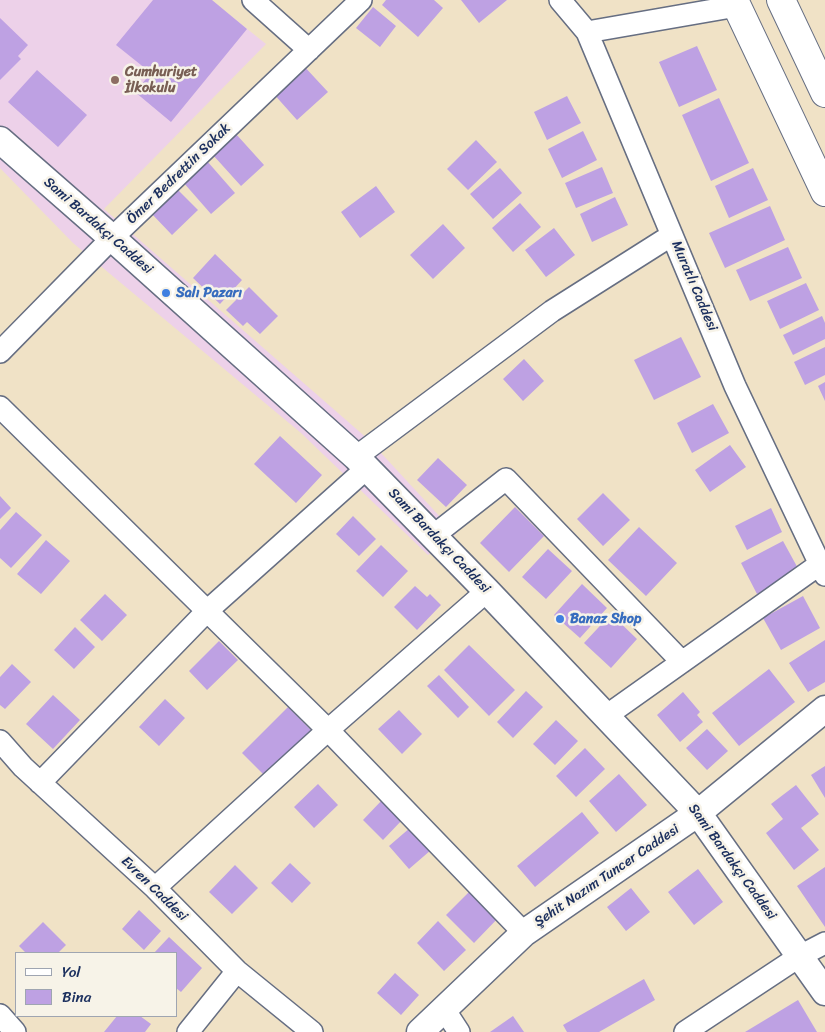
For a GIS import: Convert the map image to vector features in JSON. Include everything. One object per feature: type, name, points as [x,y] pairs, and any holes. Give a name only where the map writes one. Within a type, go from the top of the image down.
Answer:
[{"type":"highway","points":[[781,0],[825,93]]},
{"type":"highway","points":[[736,3],[825,192]]},
{"type":"street","points":[[252,0],[309,50]]},
{"type":"street","name":"Ömer Bedrettin Sokak","points":[[0,352],[112,238],[361,0]]},
{"type":"street","name":"Muratlı Caddesi","points":[[560,0],[588,32],[735,386],[822,570]]},
{"type":"street","points":[[588,32],[736,3]]},
{"type":"street","name":"Sami Bardakçı Caddesi","points":[[0,140],[362,463],[434,536],[698,813],[825,992]]},
{"type":"street","points":[[40,783],[207,611],[362,463],[552,311],[672,235]]},
{"type":"street","points":[[0,408],[328,730],[524,933]]},
{"type":"street","points":[[434,536],[506,479],[682,662]]},
{"type":"street","points":[[606,716],[682,662],[822,570]]},
{"type":"street","points":[[155,888],[328,730],[487,591]]},
{"type":"street","name":"Şehit Nazım Tuncer Caddesi","points":[[420,1032],[524,933],[698,813],[825,710]]},
{"type":"street","name":"Evren Caddesi","points":[[0,741],[23,767],[155,888],[237,971],[312,1032]]},
{"type":"street","points":[[685,1032],[800,956],[825,943]]},
{"type":"street","points":[[188,1032],[237,971]]},
{"type":"street","points":[[444,1009],[459,1032]]},
{"type":"street","points":[[0,1015],[16,1032]]},
{"type":"shaded area","points":[[0,0],[211,0],[266,44],[104,209],[369,440],[456,534],[428,555],[301,433],[73,243],[0,168]]},
{"type":"building","points":[[153,0],[212,0],[247,29],[171,122],[135,92],[151,73],[116,45]]},
{"type":"building","points":[[386,0],[434,0],[443,8],[418,37],[382,5]]},
{"type":"building","points":[[461,0],[507,0],[479,23]]},
{"type":"building","points":[[373,7],[396,26],[380,47],[356,28]]},
{"type":"building","points":[[0,18],[28,45],[18,56],[21,59],[0,80]]},
{"type":"building","points":[[697,46],[717,90],[679,107],[659,62]]},
{"type":"building","points":[[302,64],[328,92],[297,120],[272,92]]},
{"type":"building","points":[[37,70],[87,115],[58,147],[8,102]]},
{"type":"building","points":[[567,96],[581,123],[547,140],[534,112]]},
{"type":"building","points":[[719,98],[749,163],[711,181],[682,115]]},
{"type":"building","points":[[583,131],[597,160],[562,178],[548,149]]},
{"type":"building","points":[[236,134],[264,165],[241,186],[213,155]]},
{"type":"building","points":[[476,140],[497,162],[468,190],[447,169]]},
{"type":"building","points":[[207,161],[235,193],[211,214],[183,182]]},
{"type":"building","points":[[602,167],[613,193],[576,208],[565,183]]},
{"type":"building","points":[[500,168],[522,193],[493,219],[470,194]]},
{"type":"building","points":[[753,168],[768,200],[729,218],[715,186]]},
{"type":"building","points":[[376,186],[395,212],[360,238],[341,212]]},
{"type":"building","points":[[176,188],[198,210],[172,235],[151,213]]},
{"type":"building","points":[[615,197],[628,225],[592,242],[580,214]]},
{"type":"building","points":[[520,203],[541,227],[513,252],[492,228]]},
{"type":"building","points":[[770,206],[785,240],[725,268],[709,233]]},
{"type":"building","points":[[443,224],[465,248],[433,279],[410,255]]},
{"type":"building","points":[[554,228],[575,255],[546,277],[525,250]]},
{"type":"building","points":[[788,247],[802,278],[750,301],[736,270]]},
{"type":"building","points":[[215,254],[242,280],[220,304],[193,278]]},
{"type":"building","points":[[806,283],[819,310],[780,329],[767,301]]},
{"type":"building","points":[[249,287],[278,316],[260,334],[247,322],[243,326],[226,310]]},
{"type":"building","points":[[822,316],[825,323],[825,339],[793,355],[783,335]]},
{"type":"building","points":[[681,337],[701,377],[654,400],[634,360]]},
{"type":"building","points":[[825,347],[825,375],[805,385],[794,362]]},
{"type":"building","points":[[524,359],[544,381],[523,401],[503,379]]},
{"type":"building","points":[[825,382],[825,401],[818,386]]},
{"type":"building","points":[[713,404],[729,433],[692,453],[677,423]]},
{"type":"building","points":[[280,436],[322,475],[296,503],[254,464]]},
{"type":"building","points":[[730,445],[746,467],[710,492],[695,470]]},
{"type":"building","points":[[438,458],[467,485],[446,507],[417,480]]},
{"type":"building","points":[[603,493],[630,520],[603,546],[577,519]]},
{"type":"building","points":[[0,496],[11,508],[0,519]]},
{"type":"building","points":[[515,507],[544,536],[509,572],[480,543]]},
{"type":"building","points":[[771,508],[782,532],[747,550],[735,526]]},
{"type":"building","points":[[16,512],[42,535],[11,568],[0,558],[0,530]]},
{"type":"building","points":[[353,516],[376,539],[359,556],[336,534]]},
{"type":"building","points":[[639,527],[677,563],[646,596],[608,560]]},
{"type":"building","points":[[46,540],[70,561],[41,594],[17,574]]},
{"type":"building","points":[[783,541],[800,572],[757,594],[741,563]]},
{"type":"building","points":[[381,545],[408,571],[383,597],[356,571]]},
{"type":"building","points":[[548,549],[572,571],[546,599],[522,577]]},
{"type":"building","points":[[582,584],[607,608],[580,638],[554,615]]},
{"type":"building","points":[[415,586],[427,597],[430,594],[441,605],[417,630],[394,607]]},
{"type":"building","points":[[105,594],[127,615],[102,641],[80,620]]},
{"type":"building","points":[[803,596],[820,628],[781,650],[763,618]]},
{"type":"building","points":[[611,614],[637,639],[611,668],[584,643]]},
{"type":"building","points":[[75,627],[95,647],[74,669],[54,650]]},
{"type":"building","points":[[825,640],[825,682],[808,692],[789,663]]},
{"type":"building","points":[[219,641],[238,660],[207,690],[189,671]]},
{"type":"building","points":[[469,645],[515,690],[489,716],[444,670]]},
{"type":"building","points":[[12,664],[31,682],[5,709],[0,705],[0,677]]},
{"type":"building","points":[[769,669],[795,702],[739,746],[712,713]]},
{"type":"building","points":[[439,675],[469,707],[458,718],[427,686]]},
{"type":"building","points":[[526,691],[543,707],[513,738],[497,722]]},
{"type":"building","points":[[683,692],[700,712],[697,715],[703,722],[680,742],[657,715]]},
{"type":"building","points":[[53,695],[80,720],[53,749],[26,724]]},
{"type":"building","points":[[165,699],[185,718],[159,746],[139,727]]},
{"type":"building","points":[[288,707],[313,732],[267,778],[242,753]]},
{"type":"building","points":[[399,710],[422,734],[402,754],[378,729]]},
{"type":"building","points":[[556,720],[578,741],[555,765],[533,744]]},
{"type":"building","points":[[707,729],[728,751],[707,770],[686,748]]},
{"type":"building","points":[[585,748],[605,769],[576,797],[556,776]]},
{"type":"building","points":[[825,766],[825,798],[811,775]]},
{"type":"building","points":[[619,774],[647,805],[616,832],[589,801]]},
{"type":"building","points":[[318,784],[338,805],[314,828],[294,807]]},
{"type":"building","points":[[796,785],[819,814],[801,828],[819,850],[794,870],[766,833],[783,819],[771,804]]},
{"type":"building","points":[[383,799],[403,819],[383,840],[363,820]]},
{"type":"building","points":[[582,812],[599,833],[535,887],[517,866]]},
{"type":"building","points":[[411,827],[431,850],[409,869],[389,846]]},
{"type":"building","points":[[290,863],[311,883],[292,903],[271,883]]},
{"type":"building","points":[[235,865],[258,888],[232,914],[209,892]]},
{"type":"building","points":[[825,867],[825,927],[797,886]]},
{"type":"building","points":[[698,869],[723,902],[694,925],[668,892]]},
{"type":"building","points":[[474,887],[501,915],[474,943],[446,915]]},
{"type":"building","points":[[631,888],[650,912],[626,931],[607,907]]},
{"type":"building","points":[[139,910],[161,931],[144,950],[122,929]]},
{"type":"building","points":[[438,921],[466,950],[444,971],[417,943]]},
{"type":"building","points":[[43,922],[66,945],[59,952],[25,952],[19,946]]},
{"type":"building","points":[[169,937],[202,968],[181,992],[178,990],[178,952],[155,952]]},
{"type":"building","points":[[395,973],[419,995],[401,1015],[377,993]]},
{"type":"building","points":[[644,979],[655,1000],[599,1032],[567,1032],[563,1025]]},
{"type":"building","points":[[798,1000],[817,1032],[745,1032]]},
{"type":"building","points":[[513,1016],[524,1032],[490,1032]]},
{"type":"building","points":[[116,1017],[141,1017],[151,1024],[145,1032],[104,1032]]},
{"type":"place","name":"Cumhuriyet İlkokulu","points":[[115,80]]},
{"type":"place","name":"Salı Pazarı","points":[[166,293]]},
{"type":"place","name":"Banaz Shop","points":[[560,619]]}]
